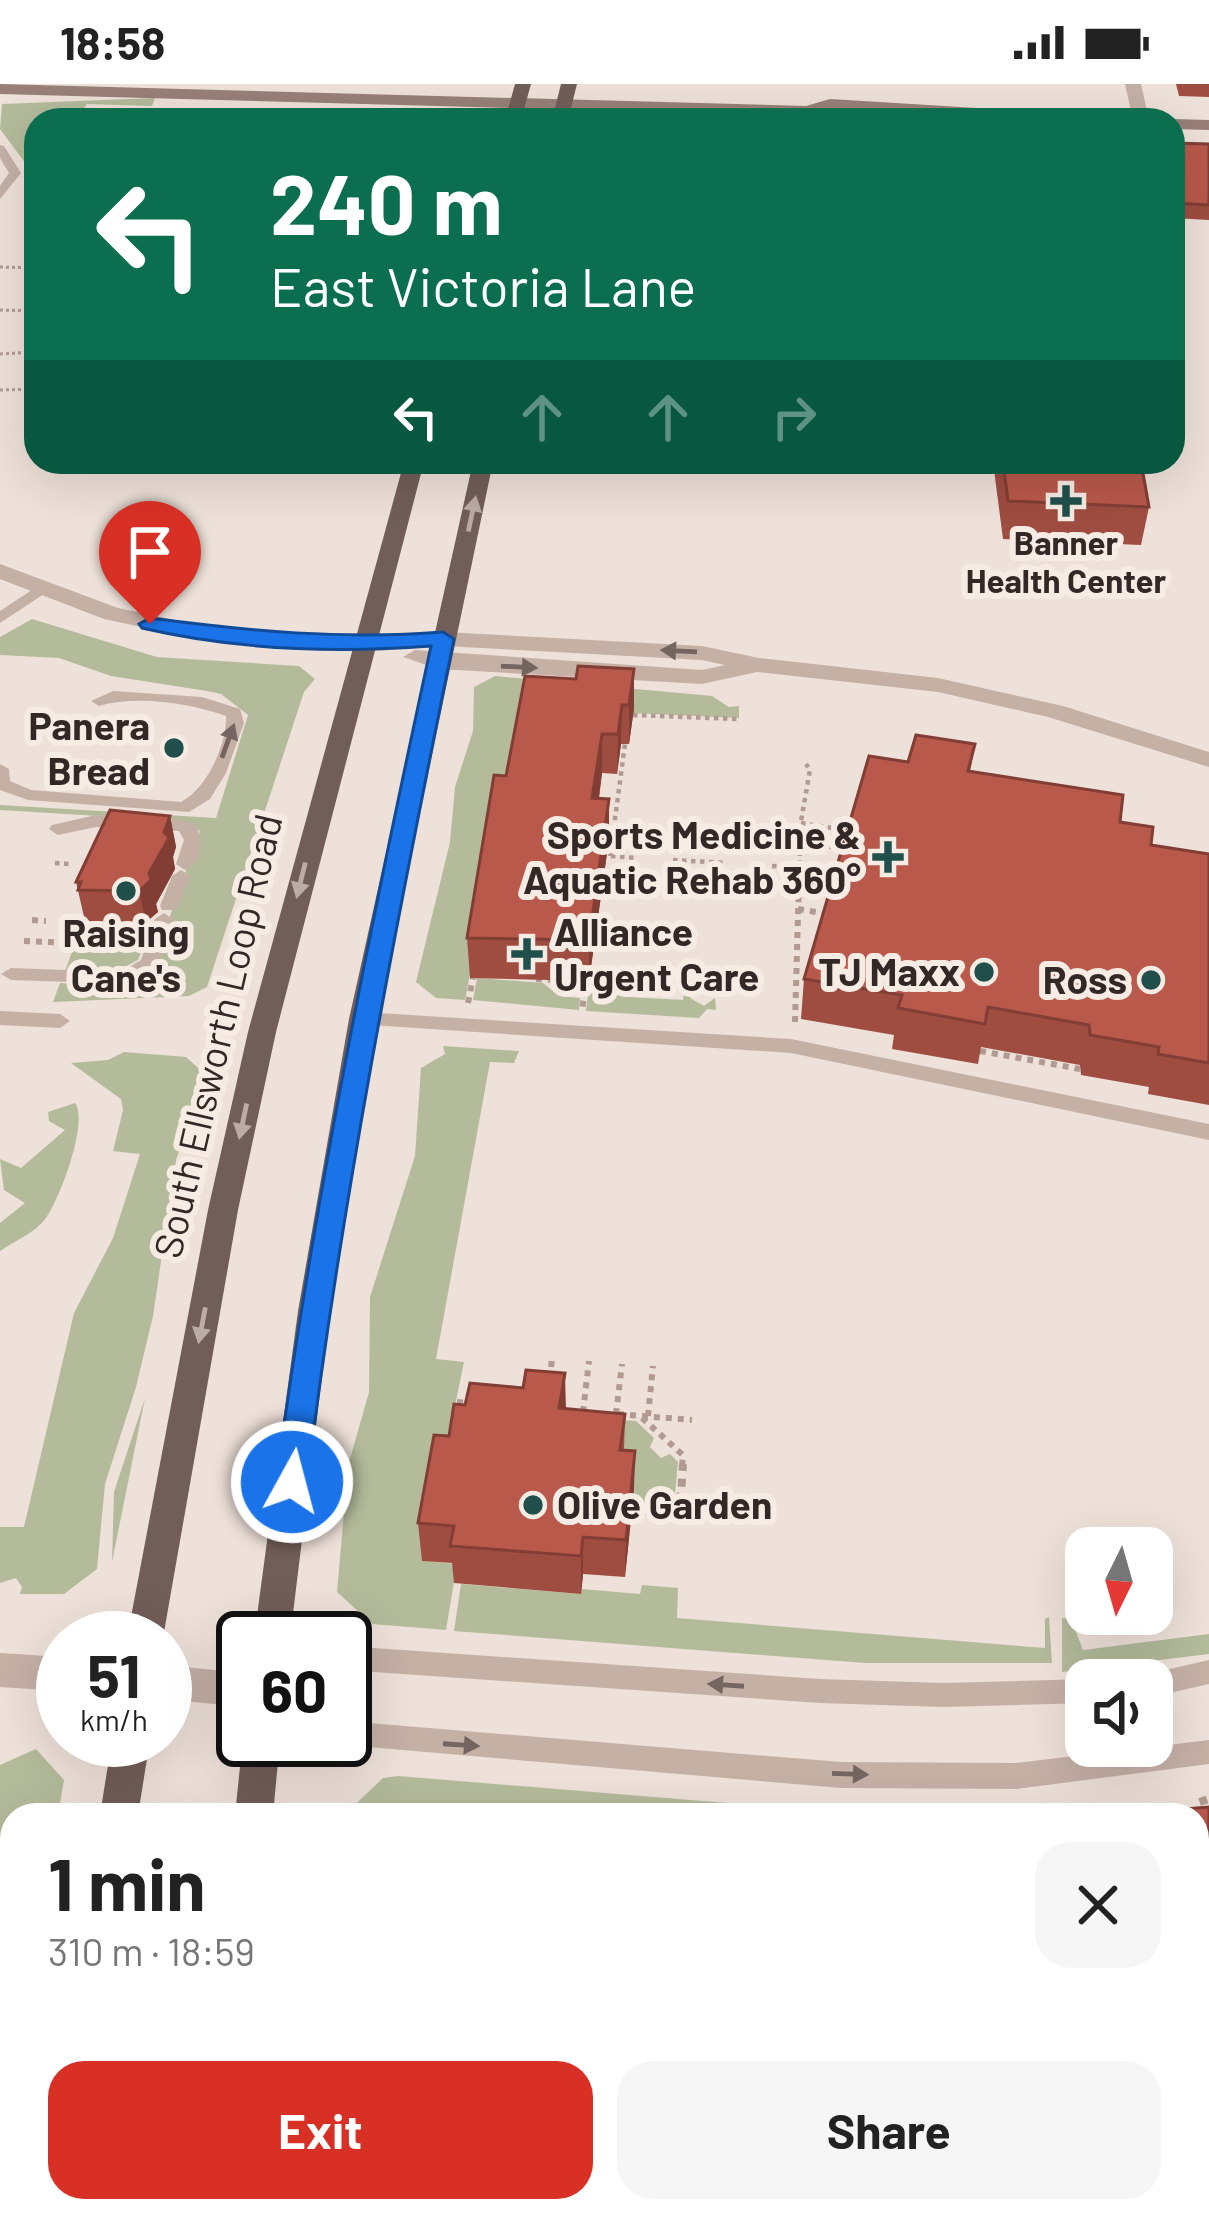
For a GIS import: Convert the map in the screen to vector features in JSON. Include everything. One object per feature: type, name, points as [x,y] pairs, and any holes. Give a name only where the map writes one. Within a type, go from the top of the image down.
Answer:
[{"type":"main road","points":[[379,84],[519,99]]},
{"type":"main road","points":[[1,88],[565,99],[746,108]]},
{"type":"main road","name":"South Ellsworth Loop Road","points":[[150,1611],[219,1232],[262,1032],[411,474]]},
{"type":"main road","points":[[275,1611],[314,1311],[363,1019],[480,474]]},
{"type":"main road","points":[[121,1803],[126,1767]]},
{"type":"main road","points":[[255,1803],[258,1767]]},
{"type":"street","points":[[0,572],[112,614],[182,631],[441,650],[702,677],[759,665],[860,674],[1002,698],[1209,760]]},
{"type":"street","points":[[0,1670],[36,1672]]},
{"type":"lane","points":[[0,148],[15,173],[0,195]]},
{"type":"lane","points":[[0,617],[44,587]]},
{"type":"lane","points":[[0,769],[2,784],[28,795],[91,789],[203,797],[236,723],[234,713],[202,702],[112,696],[99,701]]},
{"type":"lane","points":[[11,974],[124,980],[148,964],[193,840],[190,830],[181,826],[96,820],[58,829]]},
{"type":"lane","points":[[0,1018],[60,1021]]},
{"type":"lane","points":[[363,1019],[791,1046],[1209,1132]]},
{"type":"lane","points":[[372,1660],[820,1691],[943,1695],[1065,1692]]},
{"type":"lane","points":[[1173,1680],[1209,1672]]},
{"type":"lane","points":[[372,1735],[841,1774],[1016,1777],[1209,1752]]},
{"type":"path","points":[[633,715],[738,719]]},
{"type":"path","points":[[625,744],[608,856],[637,858]]},
{"type":"path","points":[[806,764],[810,770],[801,823],[795,1023],[807,982]]},
{"type":"path","points":[[801,823],[852,831],[824,928]]},
{"type":"path","points":[[800,842],[847,849]]},
{"type":"path","points":[[673,860],[728,863]]},
{"type":"path","points":[[56,863],[70,864]]},
{"type":"path","points":[[772,866],[800,868]]},
{"type":"path","points":[[799,879],[836,885]]},
{"type":"path","points":[[798,909],[828,914]]},
{"type":"path","points":[[32,920],[46,921]]},
{"type":"path","points":[[797,938],[819,942]]},
{"type":"path","points":[[24,941],[71,944]]},
{"type":"path","points":[[468,1004],[472,978]]},
{"type":"path","points":[[532,979],[579,981],[578,988],[586,989],[581,1014]]},
{"type":"path","points":[[980,1051],[1080,1069]]},
{"type":"path","points":[[548,1392],[552,1358]]},
{"type":"path","points":[[583,1412],[589,1361]]},
{"type":"path","points":[[616,1414],[622,1364]]},
{"type":"path","points":[[644,1416],[653,1366]]},
{"type":"path","points":[[458,1402],[480,1404]]},
{"type":"path","points":[[565,1410],[692,1420]]},
{"type":"path","points":[[644,1416],[683,1455],[680,1495],[650,1520]]},
{"type":"path","points":[[1202,1797],[1204,1803]]},
{"type":"green space","points":[[155,98],[152,106],[24,108],[24,161],[0,129],[2,104]]},
{"type":"green space","points":[[32,619],[157,657],[299,666],[315,679],[304,692],[207,987],[189,996],[53,1002],[60,983],[122,987],[148,978],[200,831],[183,821],[0,810],[0,805],[216,818],[248,715],[221,694],[111,676],[59,658],[0,655],[0,637]]},
{"type":"green space","points":[[495,676],[712,696],[729,707],[739,706],[739,718],[523,708],[465,1000],[436,998],[416,982],[450,842],[455,787],[473,731],[474,687]]},
{"type":"green space","points":[[117,920],[153,921],[138,960],[113,973],[65,971],[80,930],[110,933]]},
{"type":"green space","points":[[477,978],[543,983],[559,996],[580,998],[579,1010],[473,1000]]},
{"type":"green space","points":[[698,985],[690,998],[704,1006],[715,998],[716,1010],[707,1009],[699,1018],[586,1011],[589,987],[628,989],[627,997],[683,1000],[685,988]]},
{"type":"green space","points":[[443,1046],[519,1051],[514,1063],[490,1062],[436,1359],[464,1362],[423,1561],[457,1564],[446,1630],[372,1624],[372,1611],[358,1611],[337,1592],[348,1466],[369,1392],[370,1297],[415,1156],[421,1068],[445,1054]]},
{"type":"green space","points":[[124,1052],[186,1057],[205,1074],[204,1081],[176,1160],[153,1316],[105,1484],[97,1569],[64,1594],[20,1594],[22,1587],[16,1578],[0,1583],[0,1527],[24,1527],[74,1313],[113,1238],[140,1154],[113,1151],[123,1110],[121,1099],[71,1063],[108,1060]]},
{"type":"green space","points":[[75,1103],[76,1142],[52,1208],[37,1228],[0,1251],[0,1223],[25,1203],[4,1190],[0,1159],[21,1168],[65,1130],[49,1121],[48,1112]]},
{"type":"green space","points":[[145,1398],[112,1562],[114,1492]]},
{"type":"green space","points":[[565,1416],[636,1421],[654,1438],[650,1447],[661,1458],[670,1454],[678,1462],[675,1494],[639,1521],[631,1520],[634,1490]]},
{"type":"green space","points":[[461,1584],[581,1594],[582,1589],[640,1594],[642,1585],[678,1588],[677,1618],[1045,1648],[1045,1619],[1049,1617],[1052,1663],[865,1663],[454,1631]]},
{"type":"green space","points":[[1062,1618],[1065,1635],[1077,1635],[1083,1650],[1209,1634],[1209,1654],[1065,1659],[1062,1672]]},
{"type":"green space","points":[[36,1749],[36,1767],[52,1767],[64,1780],[60,1803],[0,1803],[0,1765]]},
{"type":"green space","points":[[398,1776],[729,1803],[357,1803],[383,1778]]},
{"type":"building","points":[[1185,143],[1209,144],[1209,205],[1185,204]]},
{"type":"building","points":[[1005,474],[1143,474],[1149,507],[1008,501]]},
{"type":"building","points":[[578,666],[634,669],[629,705],[622,705],[618,734],[602,734],[592,798],[609,799],[589,940],[467,938],[494,775],[506,776],[525,676],[576,679]]},
{"type":"building","points":[[916,735],[975,744],[968,771],[1123,795],[1120,822],[1153,827],[1151,845],[1209,854],[1209,1063],[1158,1054],[1159,1047],[1090,1035],[1089,1025],[988,1007],[985,1024],[898,1008],[902,995],[804,979],[869,756],[908,762]]},
{"type":"building","points":[[110,810],[170,816],[164,832],[169,838],[149,873],[151,880],[139,891],[78,890],[81,882],[76,882]]},
{"type":"building","name":"Olive Garden","points":[[526,1370],[565,1373],[559,1408],[625,1414],[620,1450],[635,1451],[626,1540],[583,1537],[581,1556],[450,1546],[454,1526],[418,1523],[434,1435],[449,1436],[454,1404],[465,1405],[470,1383],[523,1388]]},
{"type":"place","name":"Banner Health Center","points":[[1066,501]]},
{"type":"place","name":"Panera Bread","points":[[174,748]]},
{"type":"place","name":"Sports Medicine & Aquatic Rehab 360°","points":[[888,857]]},
{"type":"place","name":"Raising Cane's","points":[[126,891]]},
{"type":"place","name":"Alliance Urgent Care","points":[[527,954]]},
{"type":"place","name":"TJ Maxx","points":[[984,972]]},
{"type":"place","name":"Ross","points":[[1151,980]]},
{"type":"place","name":"Olive Garden","points":[[533,1505]]},
{"type":"route","points":[[150,624],[218,636],[362,645],[443,639],[363,1019],[314,1311],[292,1482]]}]
